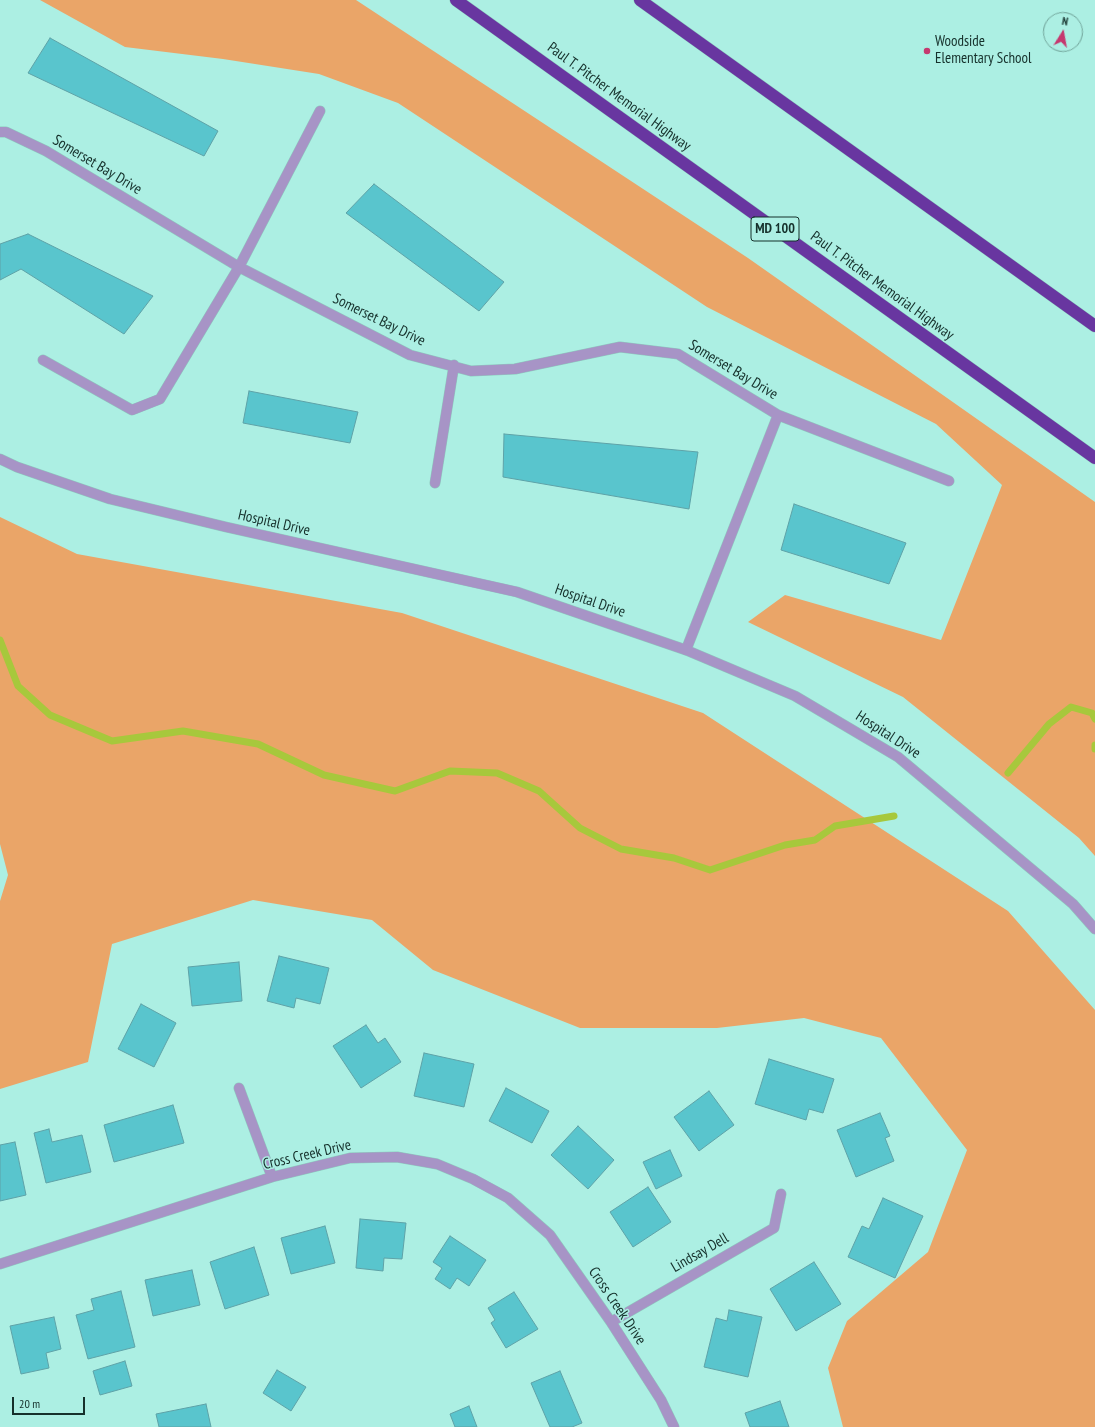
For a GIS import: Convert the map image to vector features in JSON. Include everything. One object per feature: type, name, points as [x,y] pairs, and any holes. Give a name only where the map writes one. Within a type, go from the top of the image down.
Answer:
[{"type":"highway","name":"Paul T. Pitcher Memorial Highway","points":[[456,0],[1095,458]]},
{"type":"highway","points":[[640,0],[1095,326]]},
{"type":"street","points":[[43,360],[132,410],[160,399],[239,267],[320,111]]},
{"type":"street","name":"Somerset Bay Drive","points":[[0,132],[6,132],[46,151],[239,267],[410,355],[454,365],[471,371],[515,369],[620,347],[678,354],[778,414],[949,481]]},
{"type":"street","points":[[435,483],[454,365]]},
{"type":"street","points":[[686,650],[778,414]]},
{"type":"street","name":"Hospital Drive","points":[[0,459],[17,467],[110,499],[226,527],[518,592],[686,650],[796,696],[898,757],[1074,904],[1095,929]]},
{"type":"street","points":[[239,1088],[272,1177]]},
{"type":"street","name":"Cross Creek Drive","points":[[0,1264],[272,1177],[350,1158],[397,1158],[437,1164],[473,1179],[508,1198],[550,1235],[611,1322],[661,1400],[674,1427]]},
{"type":"street","name":"Lindsay Dell","points":[[611,1322],[774,1228],[781,1194]]},
{"type":"shaded area","points":[[40,0],[356,0],[748,258],[1095,502],[1095,856],[1079,838],[903,697],[748,622],[785,595],[941,640],[1002,485],[936,424],[707,307],[398,103],[319,74],[223,59],[125,47]]},
{"type":"shaded area","points":[[0,517],[77,554],[402,613],[703,713],[1008,911],[1095,1010],[1095,1427],[843,1427],[828,1368],[847,1321],[928,1252],[967,1150],[881,1038],[804,1018],[717,1028],[580,1028],[433,970],[372,920],[253,900],[112,944],[88,1062],[0,1089],[0,901],[8,875],[0,844]]},
{"type":"building","points":[[50,38],[218,131],[204,156],[28,73]]},
{"type":"building","points":[[374,184],[504,282],[479,311],[346,213]]},
{"type":"building","points":[[28,234],[153,296],[124,334],[21,269],[0,280],[0,244]]},
{"type":"building","points":[[249,391],[358,412],[350,443],[243,423]]},
{"type":"building","points":[[504,434],[698,452],[689,509],[503,477]]},
{"type":"building","points":[[794,504],[906,543],[889,584],[781,550]]},
{"type":"building","points":[[279,956],[329,968],[320,1004],[296,998],[294,1008],[267,1001]]},
{"type":"building","points":[[239,962],[242,1001],[192,1006],[188,967]]},
{"type":"building","points":[[141,1004],[176,1023],[154,1067],[118,1049]]},
{"type":"building","points":[[366,1025],[378,1043],[385,1038],[401,1062],[361,1088],[333,1046]]},
{"type":"building","points":[[424,1053],[474,1064],[464,1107],[414,1096]]},
{"type":"building","points":[[769,1059],[834,1079],[823,1113],[809,1109],[806,1120],[755,1104]]},
{"type":"building","points":[[506,1088],[549,1111],[532,1143],[489,1121]]},
{"type":"building","points":[[709,1091],[734,1125],[699,1151],[674,1117]]},
{"type":"building","points":[[173,1105],[184,1143],[114,1162],[104,1125]]},
{"type":"building","points":[[880,1113],[890,1136],[885,1138],[894,1161],[856,1177],[837,1130]]},
{"type":"building","points":[[578,1126],[614,1160],[588,1189],[551,1155]]},
{"type":"building","points":[[49,1129],[52,1142],[82,1135],[91,1172],[46,1183],[34,1133]]},
{"type":"building","points":[[15,1142],[26,1195],[0,1201],[0,1145]]},
{"type":"building","points":[[670,1150],[682,1176],[656,1189],[643,1162]]},
{"type":"building","points":[[648,1187],[671,1222],[633,1247],[610,1212]]},
{"type":"building","points":[[883,1198],[923,1216],[895,1278],[848,1257],[862,1226],[869,1229]]},
{"type":"building","points":[[360,1219],[406,1223],[402,1259],[384,1258],[383,1271],[356,1268]]},
{"type":"building","points":[[325,1226],[335,1263],[291,1274],[281,1238]]},
{"type":"building","points":[[450,1236],[486,1260],[469,1286],[457,1278],[450,1289],[435,1279],[442,1268],[433,1262]]},
{"type":"building","points":[[254,1247],[269,1295],[225,1309],[210,1262]]},
{"type":"building","points":[[814,1262],[841,1304],[796,1331],[770,1289]]},
{"type":"building","points":[[192,1270],[200,1305],[153,1316],[145,1280]]},
{"type":"building","points":[[121,1291],[135,1347],[88,1359],[76,1315],[94,1310],[91,1299]]},
{"type":"building","points":[[514,1292],[538,1329],[506,1348],[491,1323],[495,1320],[488,1308]]},
{"type":"building","points":[[729,1310],[762,1317],[748,1377],[704,1367],[716,1318],[727,1321]]},
{"type":"building","points":[[54,1317],[61,1349],[46,1353],[49,1368],[21,1374],[10,1326]]},
{"type":"building","points":[[125,1361],[132,1386],[100,1395],[93,1371]]},
{"type":"building","points":[[277,1370],[306,1387],[291,1411],[263,1393]]},
{"type":"building","points":[[560,1371],[582,1423],[572,1427],[550,1427],[531,1383]]},
{"type":"building","points":[[780,1401],[789,1427],[750,1427],[745,1413]]},
{"type":"building","points":[[206,1404],[211,1427],[159,1427],[156,1414]]},
{"type":"building","points":[[469,1406],[477,1427],[455,1427],[450,1414]]},
{"type":"waterway","points":[[0,640],[18,686],[50,715],[112,741],[183,731],[258,744],[324,775],[395,791],[450,771],[497,773],[539,791],[580,828],[621,849],[674,858],[710,870],[785,845],[815,840],[835,826],[894,816]]},
{"type":"waterway","points":[[1008,773],[1049,724],[1071,707],[1092,713],[1095,719]]},
{"type":"place","name":"Woodside Elementary School","points":[[927,51]]}]
